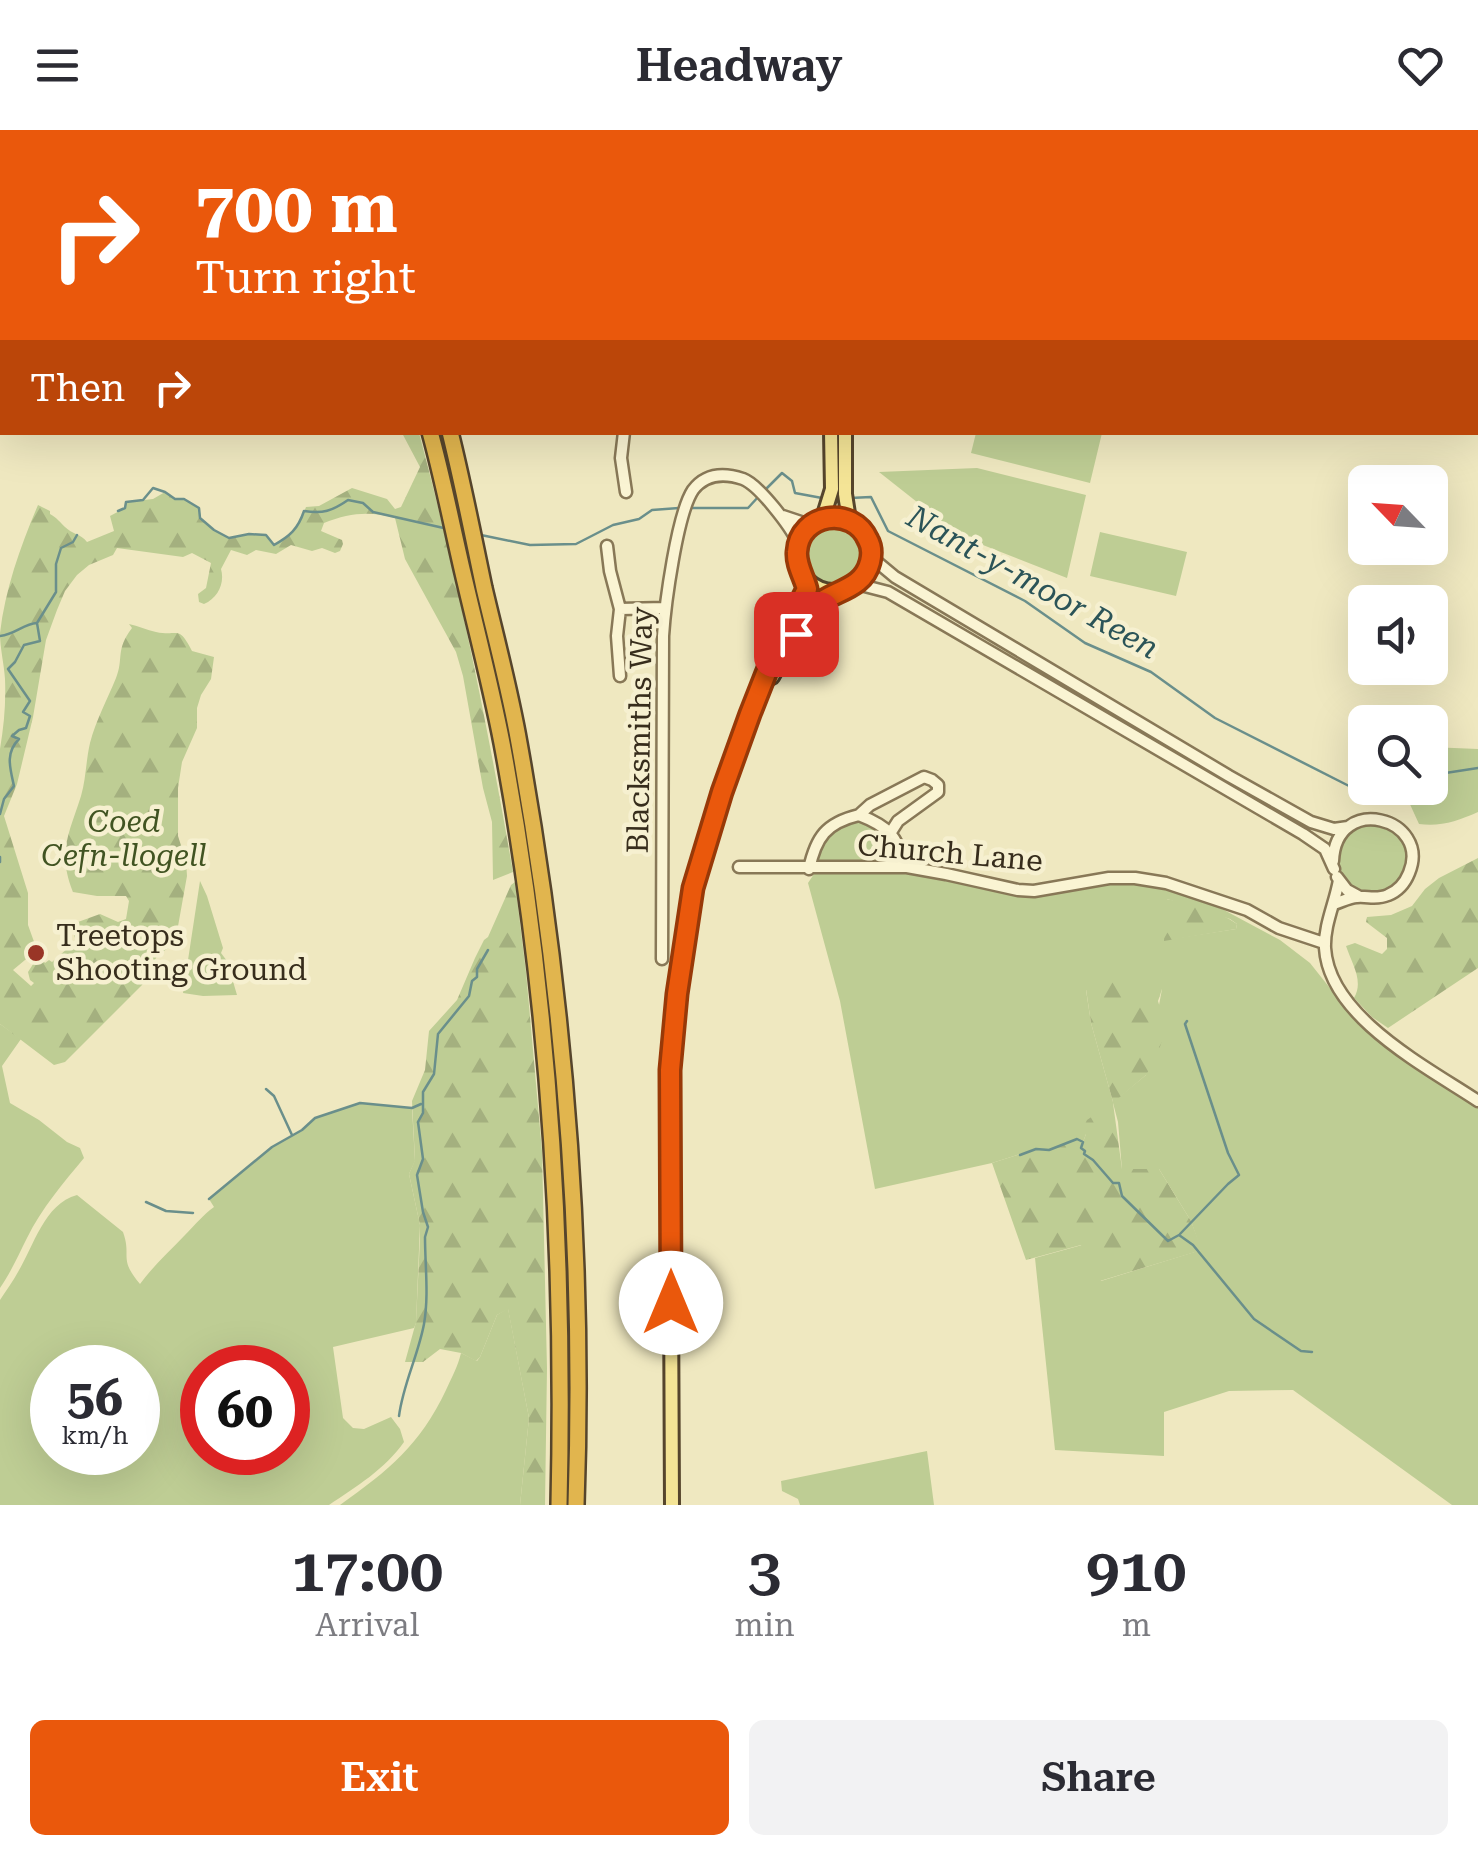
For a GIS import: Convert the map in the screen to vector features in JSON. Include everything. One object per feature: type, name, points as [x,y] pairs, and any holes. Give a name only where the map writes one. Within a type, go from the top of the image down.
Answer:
[{"type":"highway","points":[[431,435],[501,741],[524,878],[552,1139],[558,1263],[559,1505]]},
{"type":"highway","points":[[451,435],[518,739],[561,1040],[572,1187],[576,1505]]},
{"type":"highway","points":[[550,1505],[561,1420]]},
{"type":"main road","points":[[672,1505],[670,1070],[677,994],[693,888],[722,792],[774,653],[807,589],[796,555],[798,543],[816,522],[832,489],[832,435]]},
{"type":"main road","points":[[844,435],[849,520]]},
{"type":"main road","points":[[750,714],[810,610],[856,584],[867,572],[871,557],[868,537],[860,527],[836,517],[816,522]]},
{"type":"main road","points":[[804,577],[813,586],[836,592]]},
{"type":"street","points":[[624,435],[621,458],[626,492]]},
{"type":"street","name":"Blacksmiths Way","points":[[662,959],[665,608],[690,496],[712,476],[725,475],[750,482],[792,529],[798,543]]},
{"type":"street","name":"Blacksmiths Way","points":[[774,508],[794,521],[816,522]]},
{"type":"street","points":[[607,546],[620,609],[620,676]]},
{"type":"street","points":[[856,584],[888,592],[1303,834],[1325,849],[1336,875],[1347,890],[1358,896],[1386,896],[1408,878],[1412,851],[1398,828],[1369,819],[1348,827],[1324,828],[909,586],[871,557]]},
{"type":"street","points":[[620,609],[665,608]]},
{"type":"street","points":[[810,869],[816,844],[832,824],[859,815],[870,805],[924,777],[938,785],[938,792],[898,821],[891,832]]},
{"type":"street","points":[[859,815],[891,832],[907,868]]},
{"type":"street","points":[[1348,827],[1334,846],[1336,875],[1334,904],[1324,943],[1326,964],[1340,993],[1366,1021],[1406,1055],[1478,1102]]},
{"type":"street","name":"Church Lane","points":[[739,868],[907,868],[1018,890],[1134,878],[1166,883],[1247,910],[1279,928],[1324,943]]},
{"type":"street","points":[[1334,904],[1358,896]]},
{"type":"green space","name":"Coed Cefn-llogell","points":[[403,435],[420,435],[433,487],[471,651],[513,872],[493,880],[492,822],[463,676],[456,652],[405,559],[395,518],[359,514],[324,523],[321,531],[342,540],[340,551],[335,553],[291,545],[276,554],[256,550],[247,555],[231,550],[221,569],[219,589],[204,604],[199,602],[198,594],[206,588],[211,563],[192,553],[183,557],[117,548],[113,555],[89,565],[65,591],[46,640],[33,717],[17,784],[4,816],[28,893],[28,925],[37,950],[13,970],[31,986],[34,983],[28,972],[39,955],[45,963],[52,962],[76,941],[72,929],[78,922],[100,914],[118,922],[126,919],[126,896],[73,892],[65,854],[83,790],[90,743],[118,671],[123,642],[132,628],[129,624],[181,634],[192,651],[214,657],[211,679],[197,708],[197,728],[182,762],[178,788],[178,836],[187,876],[175,943],[157,956],[142,985],[65,1062],[54,1065],[0,1024],[0,749],[5,688],[0,633],[15,568],[38,505],[87,542],[114,531],[110,516],[125,508],[126,502],[153,499],[165,492],[199,508],[201,518],[229,538],[266,535],[274,545],[294,529],[306,507],[319,506],[352,488],[387,499],[395,509],[401,507],[420,467]]},
{"type":"green space","points":[[975,435],[1102,435],[1090,483],[971,453]]},
{"type":"green space","points":[[977,468],[1086,495],[1067,578],[960,536],[879,472]]},
{"type":"green space","points":[[834,526],[855,534],[863,555],[855,576],[834,584],[813,576],[805,555],[813,534]]},
{"type":"green space","points":[[1100,532],[1187,552],[1176,596],[1090,576]]},
{"type":"green space","points":[[1448,748],[1478,749],[1478,812],[1449,822],[1419,824],[1410,805],[1448,805]]},
{"type":"green space","points":[[854,818],[891,835],[902,863],[816,864],[822,837]]},
{"type":"green space","points":[[1373,825],[1397,835],[1407,859],[1397,883],[1373,893],[1349,883],[1339,859],[1349,835]]},
{"type":"green space","points":[[1478,858],[1478,968],[1388,1028],[1354,998],[1357,979],[1346,946],[1355,943],[1382,954],[1387,949],[1387,938],[1366,922],[1367,917],[1391,915],[1412,906],[1439,878]]},
{"type":"green space","points":[[916,873],[1019,896],[1129,881],[1197,899],[1280,940],[1310,963],[1337,997],[1478,1101],[1478,1505],[1452,1505],[1293,1390],[1229,1391],[1164,1412],[1164,1456],[1055,1450],[1035,1258],[1082,1245],[1101,1281],[1201,1250],[1191,1221],[1159,1169],[1122,1170],[1113,1103],[1083,1142],[1036,1149],[875,1189],[840,1001],[808,883],[814,874]],"holes":[[[1167,899],[1230,919],[1237,924],[1236,929],[1165,940]],[[1162,989],[1146,1075],[1113,1102],[1086,990]]]},
{"type":"green space","points":[[200,881],[223,948],[221,953],[237,995],[183,993]]},
{"type":"green space","points":[[515,882],[542,1151],[547,1368],[545,1505],[520,1505],[529,1418],[508,1309],[497,1315],[476,1361],[440,1349],[423,1362],[405,1362],[416,1322],[420,1239],[409,1174],[415,1160],[412,1101],[425,1070],[429,1031],[457,1000]]},
{"type":"green space","points":[[1166,899],[1221,915],[1237,924],[1236,929],[1164,941]]},
{"type":"green space","points":[[1162,973],[1158,1001],[1166,1028],[1157,1056],[1146,1075],[1113,1103],[1122,1169],[1159,1169],[1191,1221],[1202,1250],[1100,1281],[1081,1245],[1026,1260],[992,1163],[1077,1139],[1083,1142],[1087,1120],[1113,1102],[1091,1023],[1086,989],[1128,977]]},
{"type":"green space","points":[[0,1024],[21,1039],[2,1066],[10,1103],[80,1148],[84,1158],[39,1217],[0,1288]]},
{"type":"green space","points":[[360,1103],[412,1108],[415,1161],[409,1174],[420,1225],[416,1323],[414,1328],[333,1347],[343,1418],[353,1428],[364,1429],[391,1417],[404,1442],[396,1452],[370,1477],[329,1505],[0,1505],[0,1300],[48,1216],[77,1195],[123,1232],[127,1263],[140,1284],[214,1207],[209,1199],[272,1147],[315,1118]]},
{"type":"green space","points":[[508,1308],[529,1418],[520,1505],[340,1505],[388,1468],[414,1441],[436,1409],[461,1353],[477,1361],[497,1315]]},
{"type":"green space","points":[[927,1451],[934,1505],[800,1505],[798,1499],[782,1491],[781,1481]]},
{"type":"waterway","name":"Nant-y-moor Reen","points":[[765,490],[782,473],[792,481],[795,493],[822,498]]},
{"type":"waterway","points":[[118,511],[125,508],[126,502],[143,500],[153,488],[199,508],[200,518],[229,538],[266,535],[274,545],[293,531],[304,511],[327,511],[348,500],[363,503],[373,512],[448,529]]},
{"type":"waterway","name":"Nant-y-moor Reen","points":[[692,508],[748,508],[759,496]]},
{"type":"waterway","name":"Nant-y-moor Reen","points":[[850,498],[871,497],[888,531],[1025,601],[1085,643],[1151,672],[1215,718],[1348,785]]},
{"type":"waterway","points":[[481,535],[530,545],[576,544],[652,510],[679,508]]},
{"type":"waterway","points":[[0,636],[37,623],[56,592],[56,564],[61,548],[77,535]]},
{"type":"waterway","points":[[0,814],[4,799],[14,786],[10,755],[19,739],[12,736],[26,728],[30,716],[23,712],[30,701],[8,669],[24,645],[40,641],[37,623]]},
{"type":"waterway","name":"Nant-y-moor Reen","points":[[1448,773],[1478,768]]},
{"type":"waterway","points":[[0,857],[0,862]]},
{"type":"waterway","name":"Nant-y-moor Reen","points":[[399,1416],[421,1336],[427,1291],[428,1227],[417,1175],[423,1159],[418,1122],[423,1113],[423,1092],[434,1074],[438,1034],[469,996],[488,950]]},
{"type":"waterway","points":[[1180,1234],[1239,1175],[1228,1153],[1187,1021]]},
{"type":"waterway","points":[[266,1089],[274,1096],[292,1135]]},
{"type":"waterway","points":[[209,1199],[272,1147],[315,1118],[360,1103],[412,1108],[421,1104]]},
{"type":"waterway","points":[[1020,1155],[1036,1149],[1049,1150],[1077,1139],[1083,1142],[1084,1154],[1113,1183],[1119,1183],[1122,1196],[1168,1241],[1179,1235],[1193,1245],[1254,1319],[1301,1351],[1312,1352]]},
{"type":"waterway","points":[[146,1202],[166,1211],[193,1213]]},
{"type":"place","name":"Treetops Shooting Ground","points":[[36,953]]},
{"type":"route","points":[[671,1303],[670,1070],[693,888],[750,714],[774,653],[807,589],[798,566],[798,543],[810,525],[823,518],[849,520],[868,537],[871,557],[867,572],[856,584],[810,610],[796,634]]}]
